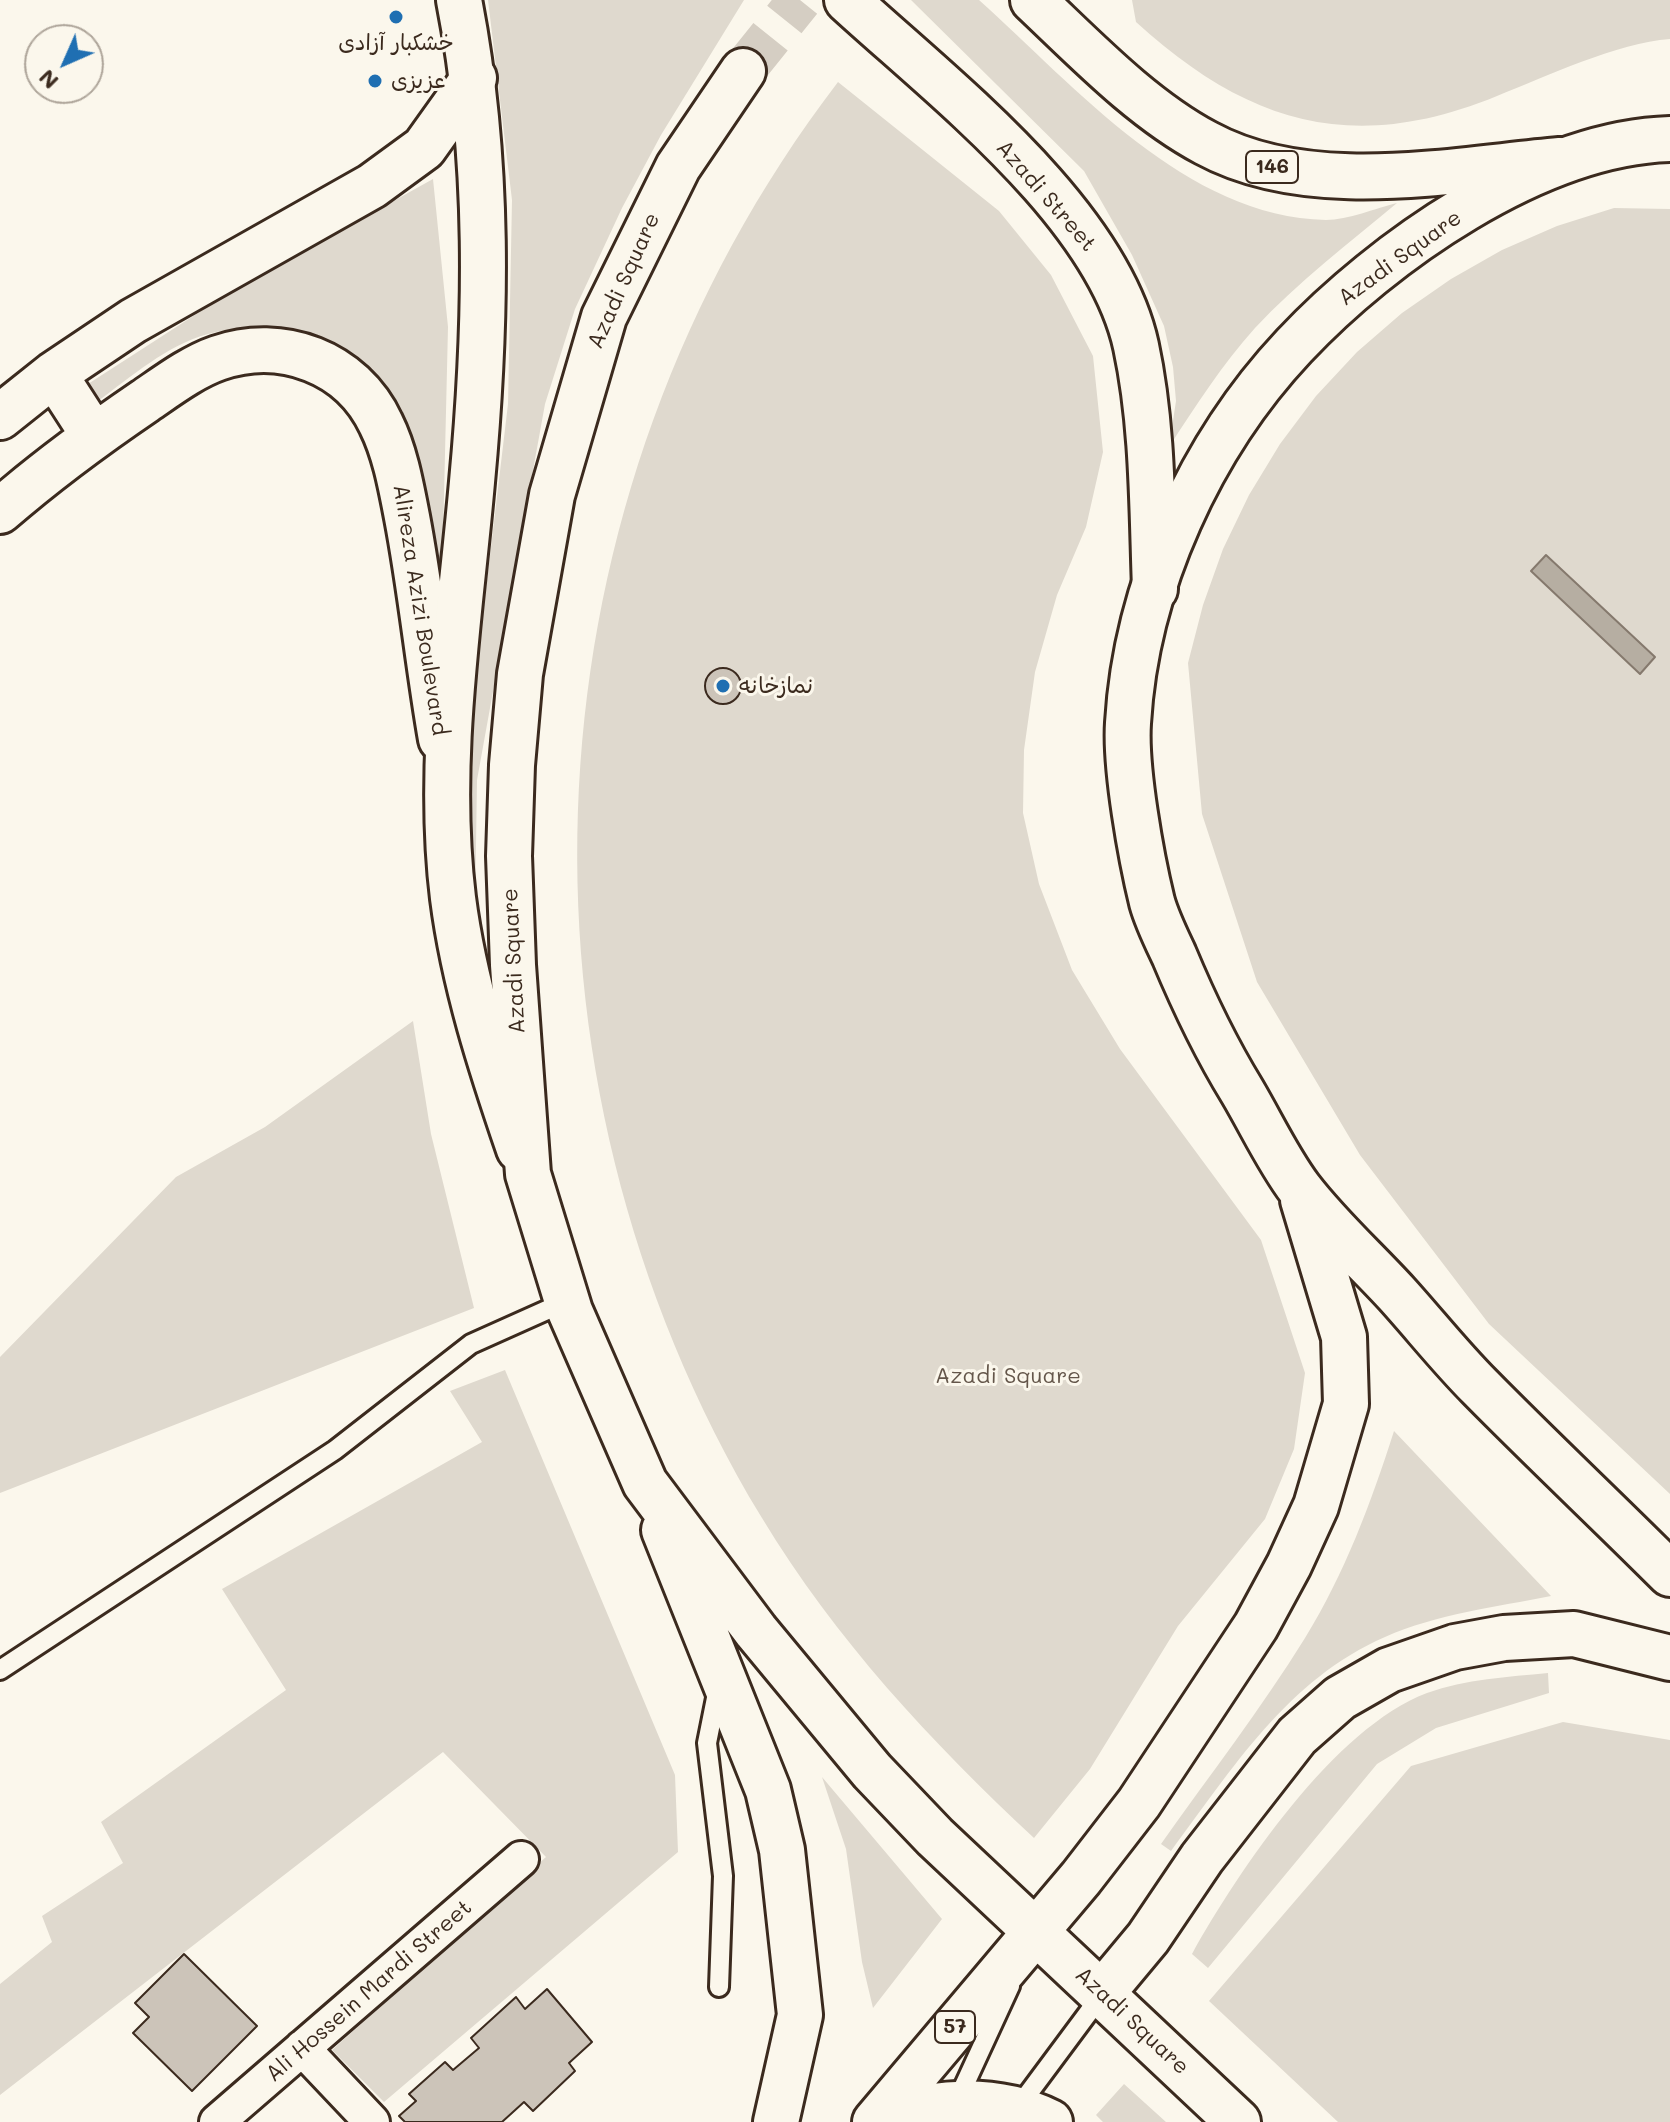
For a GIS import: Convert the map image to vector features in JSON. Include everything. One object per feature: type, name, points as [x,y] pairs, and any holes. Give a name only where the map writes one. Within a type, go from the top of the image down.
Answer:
[{"type":"main road","points":[[459,0],[474,78],[485,235],[473,478],[447,778],[453,897],[468,981],[492,1068],[528,1174]]},
{"type":"main road","name":"Azadi Street","points":[[847,0],[982,123],[1094,247],[1119,298],[1135,344],[1143,393],[1155,590]]},
{"type":"main road","name":"146","points":[[1033,0],[1146,102],[1187,132],[1210,145],[1259,164],[1338,177],[1566,160]]},
{"type":"main road","name":"Azadi Square","points":[[743,71],[678,167],[604,317],[552,495],[520,674],[512,765],[509,856],[513,965],[528,1174],[567,1301],[645,1483],[756,1631],[872,1771],[1035,1931],[1238,2122]]},
{"type":"main road","points":[[0,417],[54,374],[133,321],[372,186],[424,148],[474,78]]},
{"type":"main road","name":"Azadi Square","points":[[1670,139],[1615,146],[1566,160],[1478,201],[1371,273],[1277,364],[1238,415],[1204,470],[1176,529],[1155,590],[1137,659],[1128,726],[1136,811],[1153,906],[1204,1028],[1299,1188],[1475,1383],[1670,1574]]},
{"type":"main road","name":"Alireza Azizi Boulevard","points":[[0,511],[94,436],[170,384],[217,358],[251,352],[297,353],[328,364],[353,383],[382,425],[399,478],[415,555],[447,778]]},
{"type":"main road","points":[[54,374],[94,436]]},
{"type":"main road","points":[[1035,1931],[1139,1803],[1256,1626],[1316,1506],[1346,1404],[1344,1337],[1299,1188]]},
{"type":"main road","points":[[645,1483],[768,1790],[782,1850],[800,2015],[776,2122]]},
{"type":"main road","points":[[1103,1992],[1148,1938],[1202,1858],[1297,1736],[1340,1698],[1389,1670],[1455,1647],[1504,1638],[1574,1634],[1670,1658]]},
{"type":"main road","name":"57","points":[[877,2119],[1035,1931]]},
{"type":"main road","points":[[877,2119],[952,2112],[1025,2117]]},
{"type":"street","name":"Ali Hossein Mardi Street","points":[[217,2122],[521,1859]]},
{"type":"street","points":[[302,2048],[372,2122]]},
{"type":"lane","points":[[873,0],[982,123]]},
{"type":"lane","points":[[0,1670],[108,1596],[335,1450],[471,1344],[567,1301]]},
{"type":"lane","points":[[719,1987],[723,1876],[707,1743],[721,1674]]},
{"type":"lane","points":[[952,2112],[1035,1931]]},
{"type":"lane","points":[[1025,2117],[1103,1992]]},
{"type":"green space","points":[[488,0],[744,0],[661,135],[622,208],[575,309],[545,404],[477,780],[475,910],[464,785],[508,404],[512,200]]},
{"type":"green space","points":[[911,0],[979,0],[1136,142],[1180,172],[1226,197],[1275,213],[1326,220],[1397,203],[1306,279],[1255,328],[1220,371],[1169,447],[1176,401],[1173,367],[1164,326],[1132,255],[1084,171]]},
{"type":"green space","points":[[1132,0],[1670,0],[1670,39],[1605,54],[1445,114],[1396,124],[1349,125],[1304,119],[1261,106],[1219,85],[1178,57],[1136,22]]},
{"type":"green space","name":"Azadi Square","points":[[838,82],[999,211],[1051,275],[1093,356],[1103,452],[1086,527],[1057,595],[1035,672],[1024,750],[1023,813],[1039,884],[1072,970],[1120,1049],[1261,1240],[1305,1373],[1294,1449],[1265,1519],[1178,1626],[1090,1769],[1034,1838],[958,1765],[853,1647],[790,1563],[762,1518],[675,1344],[615,1163],[583,976],[579,788],[603,601],[654,419],[732,245]]},
{"type":"green space","points":[[433,179],[448,327],[440,665],[382,390],[349,355],[305,335],[256,328],[232,330],[208,334],[178,346],[98,401],[88,384],[232,291]]},
{"type":"green space","points":[[1614,208],[1670,209],[1670,1494],[1489,1324],[1360,1155],[1257,982],[1202,814],[1188,663],[1203,605],[1223,549],[1249,495],[1280,444],[1316,396],[1357,352],[1402,313],[1451,279],[1502,250],[1557,226]]},
{"type":"green space","points":[[413,1021],[431,1134],[474,1308],[0,1493],[0,1357],[176,1177],[265,1127]]},
{"type":"green space","points":[[505,1370],[675,1775],[678,1852],[384,2102],[332,2050],[546,1857],[443,1752],[0,2095],[0,1984],[52,1942],[42,1916],[123,1863],[101,1822],[286,1690],[222,1589],[482,1442],[450,1391]]},
{"type":"green space","points":[[1394,1431],[1551,1596],[1425,1622],[1350,1655],[1319,1677],[1264,1729],[1171,1851],[1161,1844],[1271,1691],[1333,1588],[1356,1537]]},
{"type":"green space","points":[[1548,1673],[1549,1693],[1436,1728],[1377,1764],[1208,1968],[1192,1954],[1262,1844],[1324,1769],[1358,1737],[1392,1711],[1427,1693],[1502,1677]]},
{"type":"green space","points":[[1563,1722],[1670,1740],[1670,2122],[1338,2122],[1209,2001],[1411,1766]]},
{"type":"green space","points":[[822,1777],[942,1919],[873,2008],[862,1962],[846,1849]]},
{"type":"green space","points":[[1124,2084],[1166,2122],[1103,2122],[1096,2115]]},
{"type":"shaded area","points":[[1546,555],[1655,657],[1640,674],[1531,571]]},
{"type":"building","name":"نمازخانه","points":[[723,668],[736,673],[741,686],[736,699],[723,704],[710,699],[705,686],[710,673]]},
{"type":"building","points":[[184,1954],[257,2026],[192,2091],[133,2033],[149,2017],[135,2003]]},
{"type":"building","points":[[547,1989],[592,2042],[569,2063],[575,2071],[533,2111],[524,2102],[502,2122],[405,2122],[399,2116],[416,2101],[409,2094],[445,2062],[453,2070],[479,2048],[471,2038],[516,1997],[525,2009]]},
{"type":"tunnel","points":[[743,71],[800,0]]},
{"type":"place","name":"خشکبار آزادی","points":[[396,17]]},
{"type":"place","name":"عزیزی","points":[[375,81]]},
{"type":"place","name":"نمازخانه","points":[[723,686]]}]
